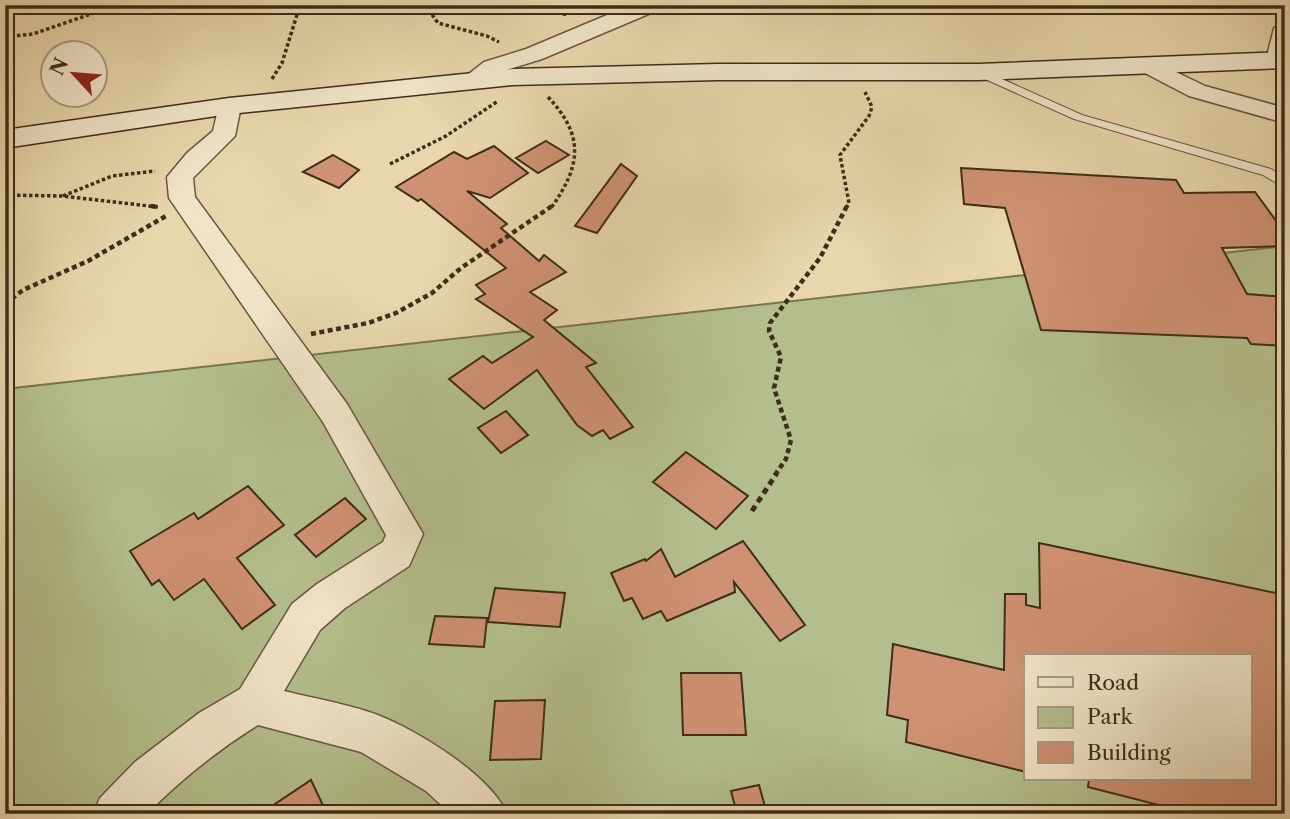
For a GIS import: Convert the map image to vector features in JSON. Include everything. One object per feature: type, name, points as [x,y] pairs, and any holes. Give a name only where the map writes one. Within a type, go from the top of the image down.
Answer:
[{"type":"street","points":[[517,71],[534,54],[650,5]]},
{"type":"street","points":[[5,139],[229,106],[473,80],[517,71],[978,72],[1281,60],[1285,28]]},
{"type":"street","points":[[1149,66],[1197,90],[1285,116]]},
{"type":"street","points":[[116,814],[151,778],[214,728],[255,704],[306,617],[331,596],[396,554],[405,534],[335,414],[284,339],[180,203],[180,177],[198,156],[228,132],[229,106]]},
{"type":"street","points":[[255,704],[369,733],[442,775],[484,814]]},
{"type":"lane","points":[[978,72],[1078,117],[1267,173],[1285,184]]},
{"type":"path","points":[[5,37],[33,34],[117,5]]},
{"type":"path","points":[[259,104],[282,63],[300,5]]},
{"type":"path","points":[[284,339],[368,323],[396,313],[432,293],[461,268],[551,208],[570,181],[575,149],[567,117],[517,71],[499,42],[469,29],[439,26],[430,19],[425,5]]},
{"type":"path","points":[[390,164],[446,136],[503,98],[511,89],[517,71]]},
{"type":"path","points":[[752,511],[786,459],[791,440],[774,388],[782,357],[769,331],[771,323],[820,258],[849,203],[840,155],[869,116],[872,107],[858,78],[851,71]]},
{"type":"path","points":[[62,196],[112,176],[190,167]]},
{"type":"path","points":[[5,195],[62,196],[89,201],[180,203]]},
{"type":"path","points":[[5,304],[23,290],[135,237],[180,203]]},
{"type":"green space","points":[[1285,246],[1285,814],[5,814],[5,389]]},
{"type":"building","points":[[546,141],[569,155],[538,173],[516,158]]},
{"type":"building","points":[[494,146],[528,173],[490,198],[467,191],[507,224],[501,228],[539,261],[544,255],[566,272],[530,292],[557,310],[544,320],[596,363],[586,367],[633,427],[610,439],[603,430],[592,436],[577,425],[537,370],[484,409],[449,379],[483,356],[492,363],[533,337],[476,299],[485,294],[476,285],[506,268],[421,199],[418,201],[396,187],[454,152],[467,159]]},
{"type":"building","points":[[333,155],[359,170],[339,188],[303,172]]},
{"type":"building","points":[[621,164],[637,176],[597,233],[575,226]]},
{"type":"building","points":[[961,168],[1176,180],[1184,193],[1255,192],[1285,233],[1285,246],[1222,248],[1247,294],[1285,297],[1285,346],[1251,344],[1247,338],[1041,330],[1005,208],[964,204]]},
{"type":"building","points":[[506,411],[528,435],[501,453],[478,428]]},
{"type":"building","points":[[686,452],[748,496],[716,529],[653,482]]},
{"type":"building","points":[[248,486],[284,525],[237,558],[275,605],[242,629],[204,579],[174,600],[159,580],[152,585],[130,551],[194,513],[198,519]]},
{"type":"building","points":[[345,498],[366,519],[316,557],[295,535]]},
{"type":"building","points":[[743,541],[805,625],[780,641],[734,582],[735,592],[667,621],[661,611],[643,619],[632,598],[624,601],[611,573],[645,559],[646,561],[661,549],[675,577]]},
{"type":"building","points":[[1039,543],[1285,595],[1285,814],[1194,814],[1088,787],[1089,780],[1252,780],[1252,654],[1024,654],[1024,772],[906,742],[908,720],[887,715],[893,644],[1004,670],[1005,594],[1026,594],[1026,605],[1040,608]]},
{"type":"building","points":[[495,588],[565,593],[560,627],[488,622]]},
{"type":"building","points":[[435,616],[487,618],[484,647],[429,644]]},
{"type":"building","points":[[681,673],[741,673],[746,735],[683,735]]},
{"type":"building","points":[[545,700],[541,759],[490,760],[495,701]]},
{"type":"building","points":[[311,780],[327,814],[260,814]]},
{"type":"building","points":[[759,785],[767,814],[737,814],[731,791]]}]
